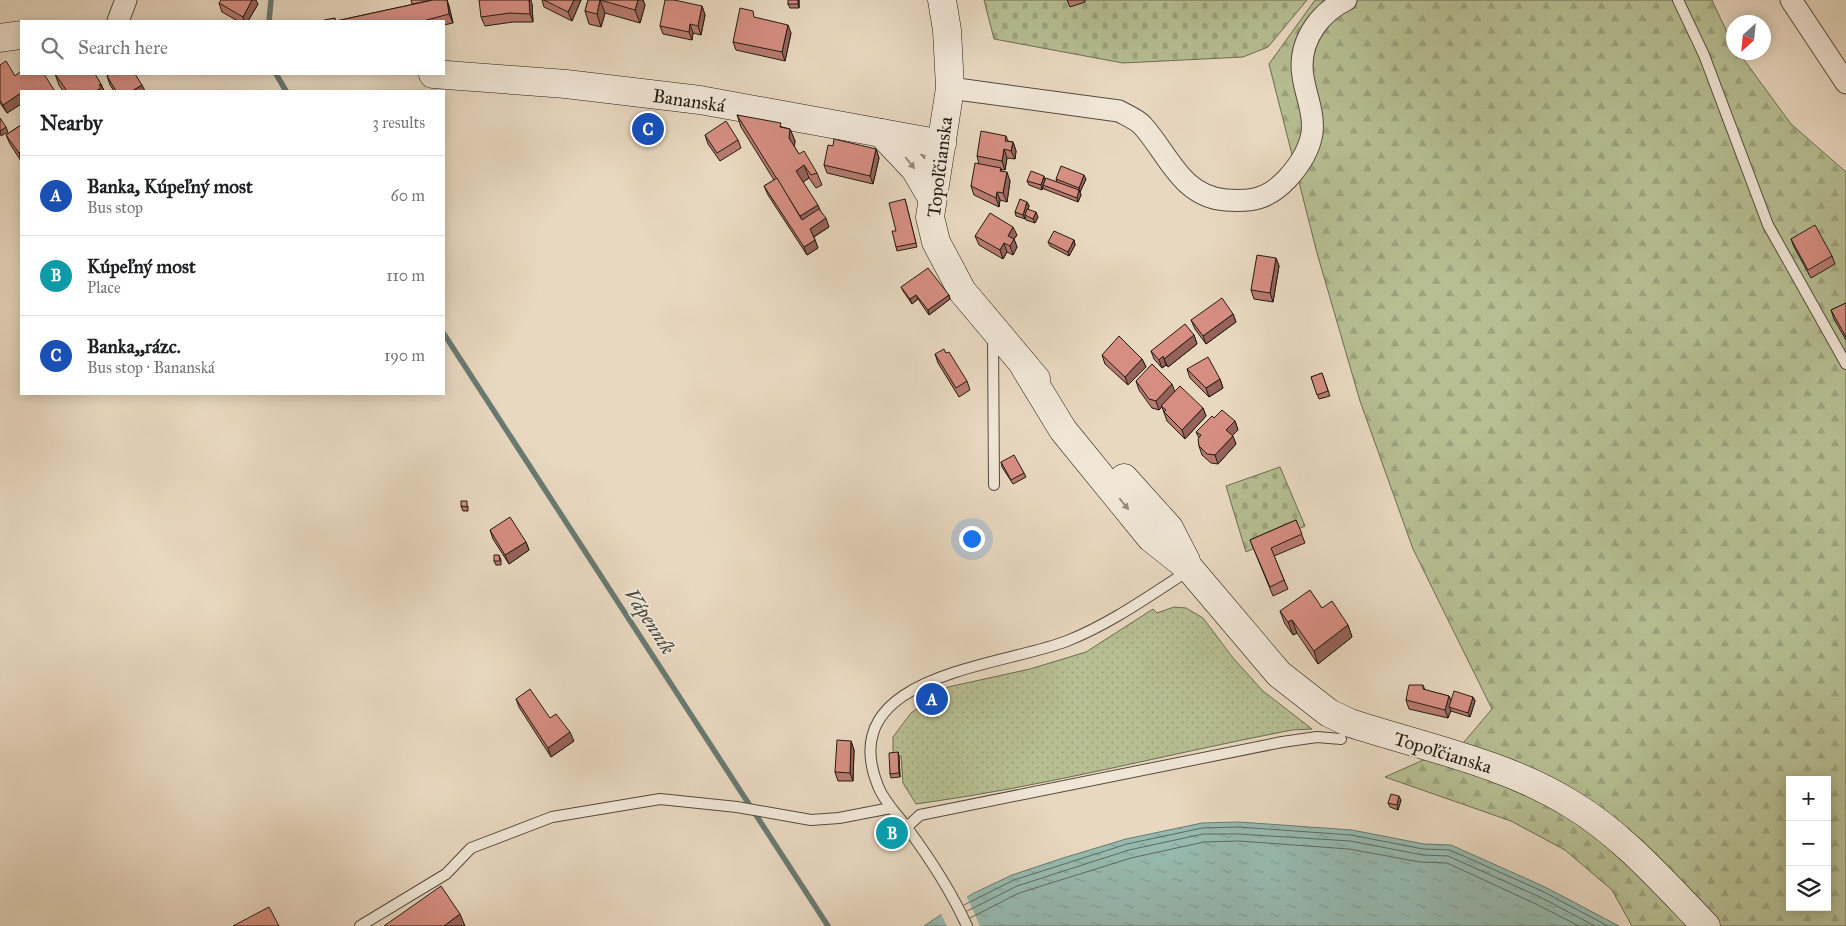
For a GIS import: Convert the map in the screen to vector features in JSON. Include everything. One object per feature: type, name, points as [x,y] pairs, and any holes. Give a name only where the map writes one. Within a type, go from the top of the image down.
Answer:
[{"type":"main road","name":"Topoľčianska","points":[[942,0],[947,30],[950,88],[930,217],[936,242],[962,291],[1024,366],[1063,430],[1151,538],[1190,569],[1279,674],[1328,713],[1350,723],[1512,774],[1571,803],[1612,833],[1706,926]]},
{"type":"main road","points":[[0,38],[20,35]]},
{"type":"main road","name":"Bananská","points":[[445,75],[566,84],[700,100],[942,144]]},
{"type":"main road","points":[[881,134],[915,169],[932,198]]},
{"type":"street","points":[[118,20],[126,0]]},
{"type":"street","points":[[950,88],[1119,111],[1140,123],[1186,184],[1213,199],[1249,202],[1276,191],[1302,163],[1312,134],[1311,108],[1302,66],[1309,33],[1331,7],[1346,0]]},
{"type":"street","points":[[1791,0],[1846,83]]},
{"type":"lane","points":[[1678,0],[1704,55],[1768,225],[1846,364]]},
{"type":"lane","points":[[993,330],[994,485]]},
{"type":"lane","points":[[967,926],[955,899],[907,827],[891,808],[878,786],[870,754],[870,745],[885,711],[901,695],[930,680],[1027,655],[1067,641],[1107,622],[1190,569]]},
{"type":"lane","points":[[907,827],[920,815],[1263,746],[1317,737],[1341,739]]},
{"type":"lane","points":[[360,926],[446,874],[470,848],[552,817],[660,799],[737,807],[811,820],[840,818],[891,808]]},
{"type":"green space","points":[[984,0],[1307,0],[1268,47],[1243,57],[1123,63],[994,39]]},
{"type":"green space","points":[[1315,0],[1712,0],[1726,30],[1726,60],[1744,60],[1791,124],[1846,172],[1846,926],[1632,926],[1612,890],[1565,850],[1511,821],[1385,777],[1464,742],[1492,709],[1413,549],[1360,401],[1317,253],[1269,64]]},
{"type":"green space","points":[[1280,467],[1305,526],[1246,552],[1226,486]]},
{"type":"green space","points":[[1174,607],[1186,608],[1203,618],[1233,658],[1263,691],[1312,729],[1292,730],[1245,739],[1011,789],[916,804],[903,783],[901,756],[893,755],[893,737],[911,713],[948,687],[1030,669],[1086,652],[1153,609],[1157,613]]},
{"type":"water","points":[[1239,822],[1352,830],[1424,844],[1451,845],[1545,887],[1619,926],[924,926],[972,894],[1012,875],[1063,858],[1126,839],[1202,823]]},
{"type":"pier","points":[[966,895],[980,926],[947,926],[940,912]]},
{"type":"building","points":[[221,0],[252,0],[243,17],[219,3]]},
{"type":"building","points":[[411,0],[428,0],[428,1],[412,4]]},
{"type":"building","points":[[433,0],[447,0],[449,14],[427,20],[341,20]]},
{"type":"building","points":[[479,0],[529,0],[530,14],[510,13],[481,17]]},
{"type":"building","points":[[544,0],[574,0],[568,12]]},
{"type":"building","points":[[588,0],[600,0],[597,14],[585,11]]},
{"type":"building","points":[[600,0],[638,0],[635,10]]},
{"type":"building","points":[[665,0],[702,6],[698,26],[690,24],[689,32],[660,26]]},
{"type":"building","points":[[788,0],[798,0],[798,4],[788,4]]},
{"type":"building","points":[[740,8],[753,11],[754,17],[788,25],[782,52],[733,42]]},
{"type":"building","points":[[6,61],[15,76],[20,72],[20,75],[45,75],[54,90],[20,90],[20,94],[3,105],[0,100],[0,65]]},
{"type":"building","points":[[56,75],[96,75],[101,84],[99,85],[101,88],[98,90],[66,90]]},
{"type":"building","points":[[136,75],[142,85],[134,90],[115,90],[107,76]]},
{"type":"building","points":[[737,115],[781,123],[780,127],[790,129],[789,138],[799,154],[804,151],[817,173],[811,175],[804,165],[796,171],[818,205],[800,216]]},
{"type":"building","points":[[0,118],[6,127],[0,131]]},
{"type":"building","points":[[726,121],[738,140],[717,153],[705,135]]},
{"type":"building","points":[[20,126],[19,153],[6,135]]},
{"type":"building","points":[[981,131],[1006,136],[1005,141],[1013,142],[1011,151],[1004,149],[1002,161],[977,156]]},
{"type":"building","points":[[834,139],[876,149],[870,176],[824,165],[828,145],[833,146]]},
{"type":"building","points":[[975,163],[1001,168],[1000,171],[1007,172],[1003,193],[997,192],[996,198],[971,186]]},
{"type":"building","points":[[1061,166],[1084,175],[1079,188],[1056,179]]},
{"type":"building","points":[[1031,171],[1044,176],[1041,185],[1027,181]]},
{"type":"building","points":[[777,178],[802,220],[819,209],[826,218],[810,229],[815,240],[804,247],[764,186]]},
{"type":"building","points":[[1046,178],[1079,190],[1077,198],[1043,185]]},
{"type":"building","points":[[905,199],[916,243],[896,247],[892,231],[896,231],[889,203]]},
{"type":"building","points":[[1020,199],[1027,202],[1023,215],[1015,212]]},
{"type":"building","points":[[1027,209],[1036,212],[1033,219],[1025,215]]},
{"type":"building","points":[[990,213],[1013,227],[1008,236],[1014,239],[1010,246],[1004,243],[1000,250],[975,236]]},
{"type":"building","points":[[1815,225],[1832,256],[1808,270],[1791,239]]},
{"type":"building","points":[[1054,231],[1074,240],[1068,252],[1048,242]]},
{"type":"building","points":[[1257,255],[1276,258],[1270,293],[1251,290]]},
{"type":"building","points":[[928,268],[949,295],[928,310],[916,295],[910,299],[901,287]]},
{"type":"building","points":[[1222,298],[1233,314],[1203,336],[1191,320]]},
{"type":"building","points":[[1846,303],[1846,337],[1831,310]]},
{"type":"building","points":[[1185,324],[1194,335],[1164,359],[1163,356],[1159,360],[1151,351]]},
{"type":"building","points":[[1119,336],[1142,359],[1125,377],[1102,355]]},
{"type":"building","points":[[944,349],[946,353],[949,352],[967,381],[956,388],[935,354]]},
{"type":"building","points":[[1208,357],[1220,379],[1206,388],[1187,369]]},
{"type":"building","points":[[1152,364],[1172,384],[1156,401],[1149,399],[1136,381]]},
{"type":"building","points":[[1322,373],[1328,391],[1317,395],[1311,377]]},
{"type":"building","points":[[1180,386],[1203,408],[1182,430],[1164,412],[1166,410],[1161,406]]},
{"type":"building","points":[[1222,410],[1235,421],[1226,430],[1233,436],[1215,455],[1207,454],[1199,446],[1198,439],[1201,435],[1196,432],[1212,416],[1214,418]]},
{"type":"building","points":[[1014,455],[1024,473],[1011,480],[1001,462]]},
{"type":"building","points":[[461,501],[467,501],[467,507],[461,506]]},
{"type":"building","points":[[510,517],[526,542],[505,555],[490,530]]},
{"type":"building","points":[[1296,520],[1302,534],[1271,548],[1284,580],[1270,587],[1250,540]]},
{"type":"building","points":[[494,555],[499,555],[500,561],[494,561]]},
{"type":"building","points":[[1310,590],[1322,608],[1332,601],[1348,625],[1314,651],[1292,620],[1288,622],[1280,611]]},
{"type":"building","points":[[1409,685],[1423,685],[1423,689],[1449,696],[1445,710],[1406,700]]},
{"type":"building","points":[[530,689],[550,718],[556,714],[570,732],[548,748],[516,699]]},
{"type":"building","points":[[1454,691],[1473,697],[1468,713],[1449,707]]},
{"type":"building","points":[[837,740],[851,741],[850,773],[835,772]]},
{"type":"building","points":[[898,752],[899,773],[890,774],[889,753]]},
{"type":"building","points":[[1391,794],[1399,796],[1397,805],[1388,803]]},
{"type":"building","points":[[441,886],[460,914],[444,926],[384,926]]},
{"type":"building","points":[[269,907],[279,926],[233,926]]},
{"type":"waterway","name":"Vápenník","points":[[269,20],[271,0]]},
{"type":"waterway","name":"Vápenník","points":[[277,75],[285,90]]},
{"type":"waterway","name":"Vápenník","points":[[445,336],[828,926]]},
{"type":"place","name":"Banka,,rázc.","points":[[648,129]]},
{"type":"place","name":"Banka, Kúpeľný most","points":[[932,699]]},
{"type":"place","name":"Kúpeľný most","points":[[892,833]]}]
